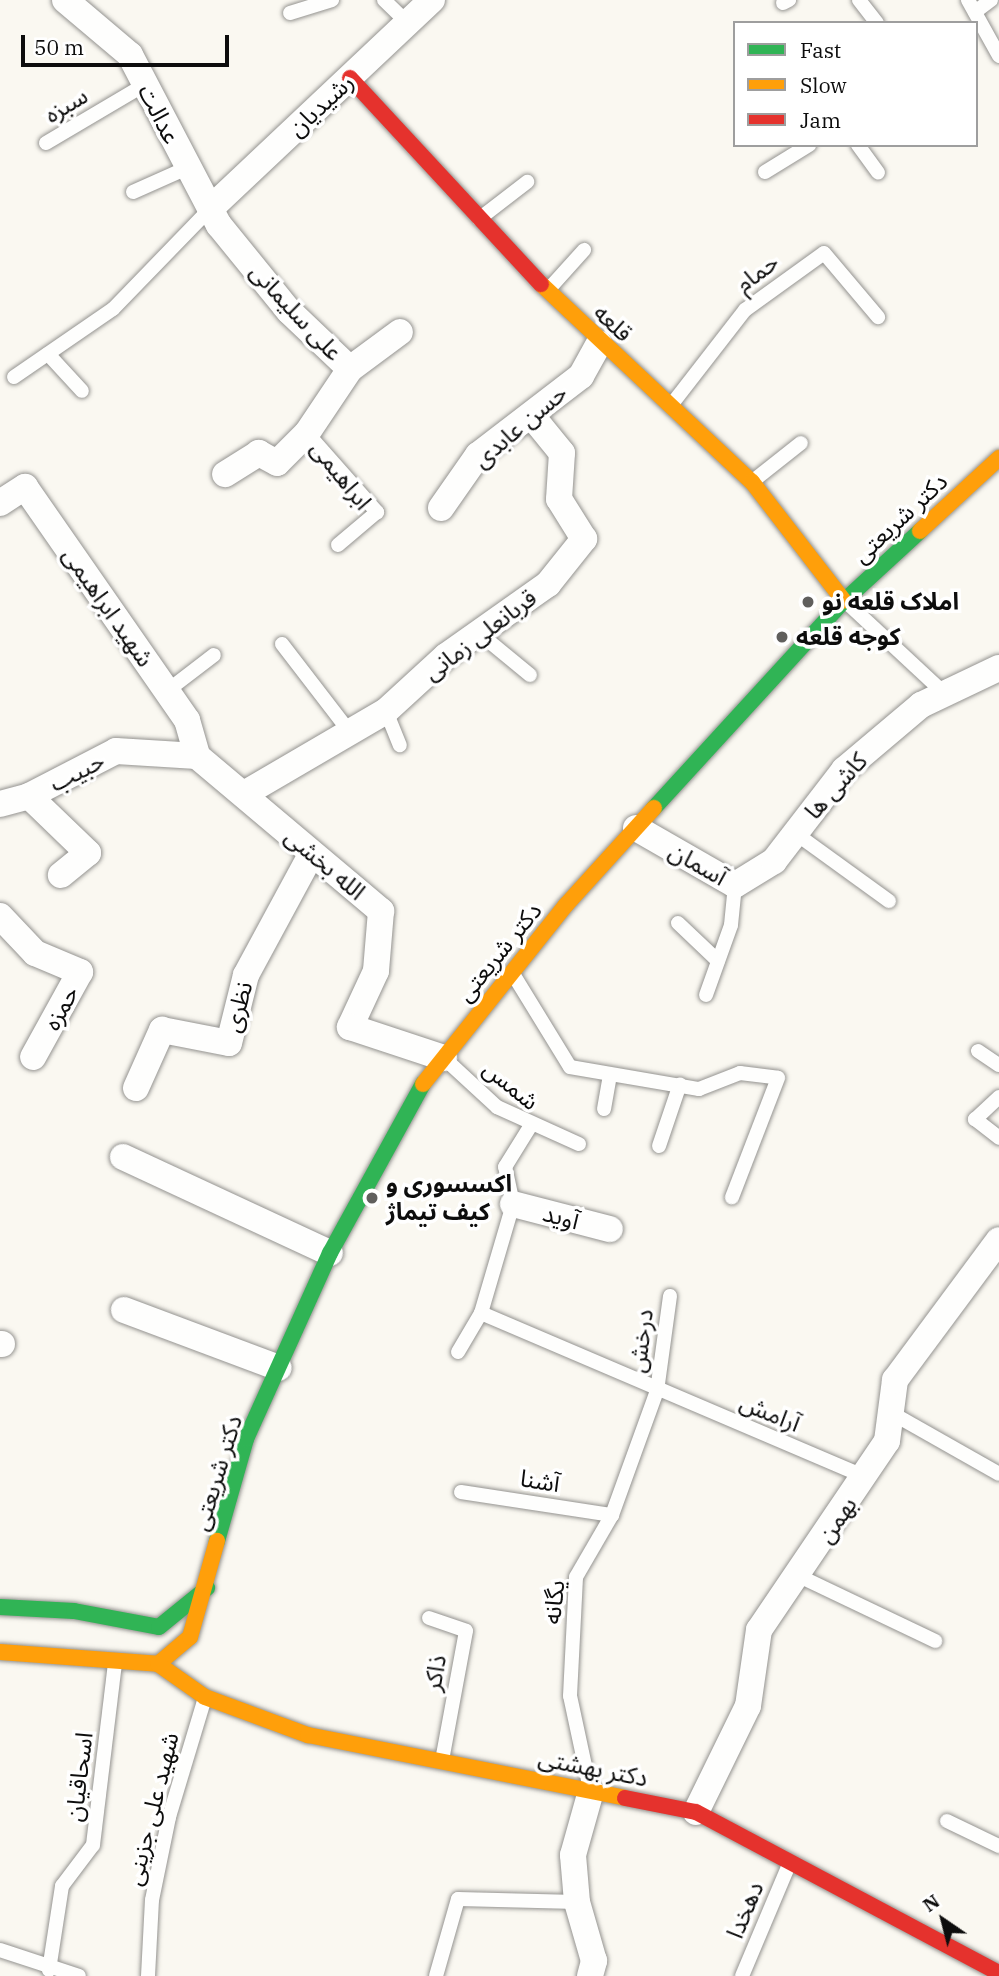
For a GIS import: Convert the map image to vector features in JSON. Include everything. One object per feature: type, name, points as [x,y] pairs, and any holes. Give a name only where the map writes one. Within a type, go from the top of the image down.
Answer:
[{"type":"main road","name":"قلعه","points":[[350,78],[478,219],[599,344],[672,404],[752,482],[844,601]]},
{"type":"main road","name":"دکتر شریعتی","points":[[158,1664],[190,1637],[207,1588],[246,1439],[330,1254],[420,1088],[512,972],[636,828],[844,601],[999,458]]},
{"type":"main road","points":[[0,1607],[74,1611],[159,1627],[207,1588]]},
{"type":"main road","points":[[0,1652],[158,1664]]},
{"type":"main road","name":"دکتر بهشتی","points":[[158,1664],[205,1697],[308,1735],[696,1811],[999,1973]]},
{"type":"street","name":"عدالت","points":[[65,0],[130,55],[210,209]]},
{"type":"street","name":"رشیدیان","points":[[210,209],[432,0]]},
{"type":"street","name":"علی سلیمانی","points":[[210,209],[289,311],[350,369],[307,433],[277,463],[259,453],[225,474]]},
{"type":"street","points":[[350,369],[400,332]]},
{"type":"street","name":"حسن عابدی","points":[[441,508],[478,455],[581,376],[599,344]]},
{"type":"street","name":"قربانعلی زمانی","points":[[244,794],[386,711],[479,633],[548,584],[584,539],[559,499],[562,453],[531,415]]},
{"type":"street","name":"شهید ابراهیمی","points":[[0,503],[25,487],[187,720],[197,756]]},
{"type":"street","name":"کاشی ها","points":[[735,885],[774,861],[844,770],[921,705],[999,668]]},
{"type":"street","name":"حبیب","points":[[1,801],[29,796],[116,751],[197,756]]},
{"type":"street","name":"الله بخشی","points":[[197,756],[380,911],[376,971],[350,1027],[444,1058]]},
{"type":"street","points":[[29,796],[88,853],[61,875]]},
{"type":"street","name":"آسمان","points":[[636,828],[735,885]]},
{"type":"street","name":"نظری","points":[[136,1088],[162,1030],[229,1043],[246,975],[311,855]]},
{"type":"street","name":"حمزه","points":[[0,916],[35,953],[80,972],[33,1057]]},
{"type":"street","points":[[123,1157],[330,1254]]},
{"type":"street","name":"آوید","points":[[513,1204],[610,1229]]},
{"type":"street","name":"بهمن","points":[[696,1811],[748,1706],[759,1630],[799,1576],[887,1441],[895,1380],[999,1240]]},
{"type":"street","points":[[124,1310],[279,1368]]},
{"type":"street","points":[[590,1791],[573,1855],[577,1902],[594,1961],[590,1976]]},
{"type":"lane","points":[[290,13],[332,0]]},
{"type":"lane","points":[[384,0],[408,23]]},
{"type":"lane","points":[[859,0],[875,21]]},
{"type":"lane","points":[[991,0],[971,6],[999,56]]},
{"type":"lane","name":"سبزه","points":[[46,143],[144,85]]},
{"type":"lane","points":[[765,172],[806,147]]},
{"type":"lane","points":[[859,147],[878,173]]},
{"type":"lane","points":[[134,192],[187,169]]},
{"type":"lane","points":[[478,219],[527,182]]},
{"type":"lane","points":[[14,377],[113,309],[210,209]]},
{"type":"lane","points":[[547,291],[584,250]]},
{"type":"lane","name":"حمام","points":[[672,404],[745,310],[824,253],[878,317]]},
{"type":"lane","points":[[48,354],[82,391]]},
{"type":"lane","name":"ابراهیمی","points":[[307,433],[377,512],[338,545]]},
{"type":"lane","points":[[752,482],[801,443]]},
{"type":"lane","points":[[844,601],[945,694]]},
{"type":"lane","points":[[479,633],[530,676]]},
{"type":"lane","points":[[282,644],[349,731]]},
{"type":"lane","points":[[167,691],[214,655]]},
{"type":"lane","points":[[386,711],[400,745]]},
{"type":"lane","points":[[795,833],[889,901]]},
{"type":"lane","name":"آسمان","points":[[706,995],[718,961],[735,885]]},
{"type":"lane","points":[[678,923],[718,961]]},
{"type":"lane","points":[[512,972],[570,1067],[699,1089],[740,1073],[778,1078],[732,1197]]},
{"type":"lane","points":[[978,1051],[999,1065]]},
{"type":"lane","name":"شمس","points":[[444,1058],[497,1107],[531,1125],[505,1167],[513,1204],[481,1313],[458,1352]]},
{"type":"lane","points":[[604,1108],[610,1075]]},
{"type":"lane","points":[[659,1146],[680,1084]]},
{"type":"lane","points":[[999,1097],[975,1119],[999,1138]]},
{"type":"lane","points":[[531,1125],[579,1144]]},
{"type":"lane","name":"درخش","points":[[657,1391],[670,1296]]},
{"type":"lane","points":[[481,1313],[657,1391]]},
{"type":"lane","name":"آرامش","points":[[657,1391],[865,1477]]},
{"type":"lane","name":"یگانه","points":[[590,1791],[570,1696],[576,1577],[612,1515],[657,1391]]},
{"type":"lane","points":[[890,1412],[999,1474]]},
{"type":"lane","name":"آشنا","points":[[461,1492],[612,1515]]},
{"type":"lane","points":[[799,1576],[935,1641]]},
{"type":"lane","name":"ذاکر","points":[[429,1618],[466,1631],[442,1761]]},
{"type":"lane","name":"اسحاقیان","points":[[49,1970],[62,1886],[93,1845],[116,1662]]},
{"type":"lane","name":"شهید علی جزینی","points":[[151,1975],[152,1900],[169,1816],[205,1697]]},
{"type":"lane","points":[[947,1821],[999,1846]]},
{"type":"lane","name":"دهخدا","points":[[742,1976],[791,1862]]},
{"type":"lane","points":[[436,1976],[458,1899],[577,1902]]},
{"type":"lane","points":[[0,1950],[49,1970],[79,1976]]},
{"type":"traffic: fast","points":[[654,808],[844,601],[920,531]]},
{"type":"traffic: fast","points":[[217,1541],[246,1439],[330,1253],[423,1084]]},
{"type":"traffic: fast","points":[[0,1607],[74,1611],[159,1627],[207,1588]]},
{"type":"traffic: slow","points":[[541,284],[752,482],[844,601]]},
{"type":"traffic: slow","points":[[920,531],[999,458]]},
{"type":"traffic: slow","points":[[423,1084],[566,905],[654,808]]},
{"type":"traffic: slow","points":[[0,1652],[158,1664],[190,1637],[217,1541]]},
{"type":"traffic: slow","points":[[158,1664],[205,1697],[308,1735],[625,1798]]},
{"type":"traffic: jam","points":[[350,78],[541,284]]},
{"type":"traffic: jam","points":[[625,1798],[696,1812],[999,1973]]},
{"type":"place","name":"املاک قلعه نو","points":[[808,602]]},
{"type":"place","name":"کوجه قلعه","points":[[782,637]]},
{"type":"place","name":"اکسسوری و کیف تیماژ","points":[[372,1198]]}]
